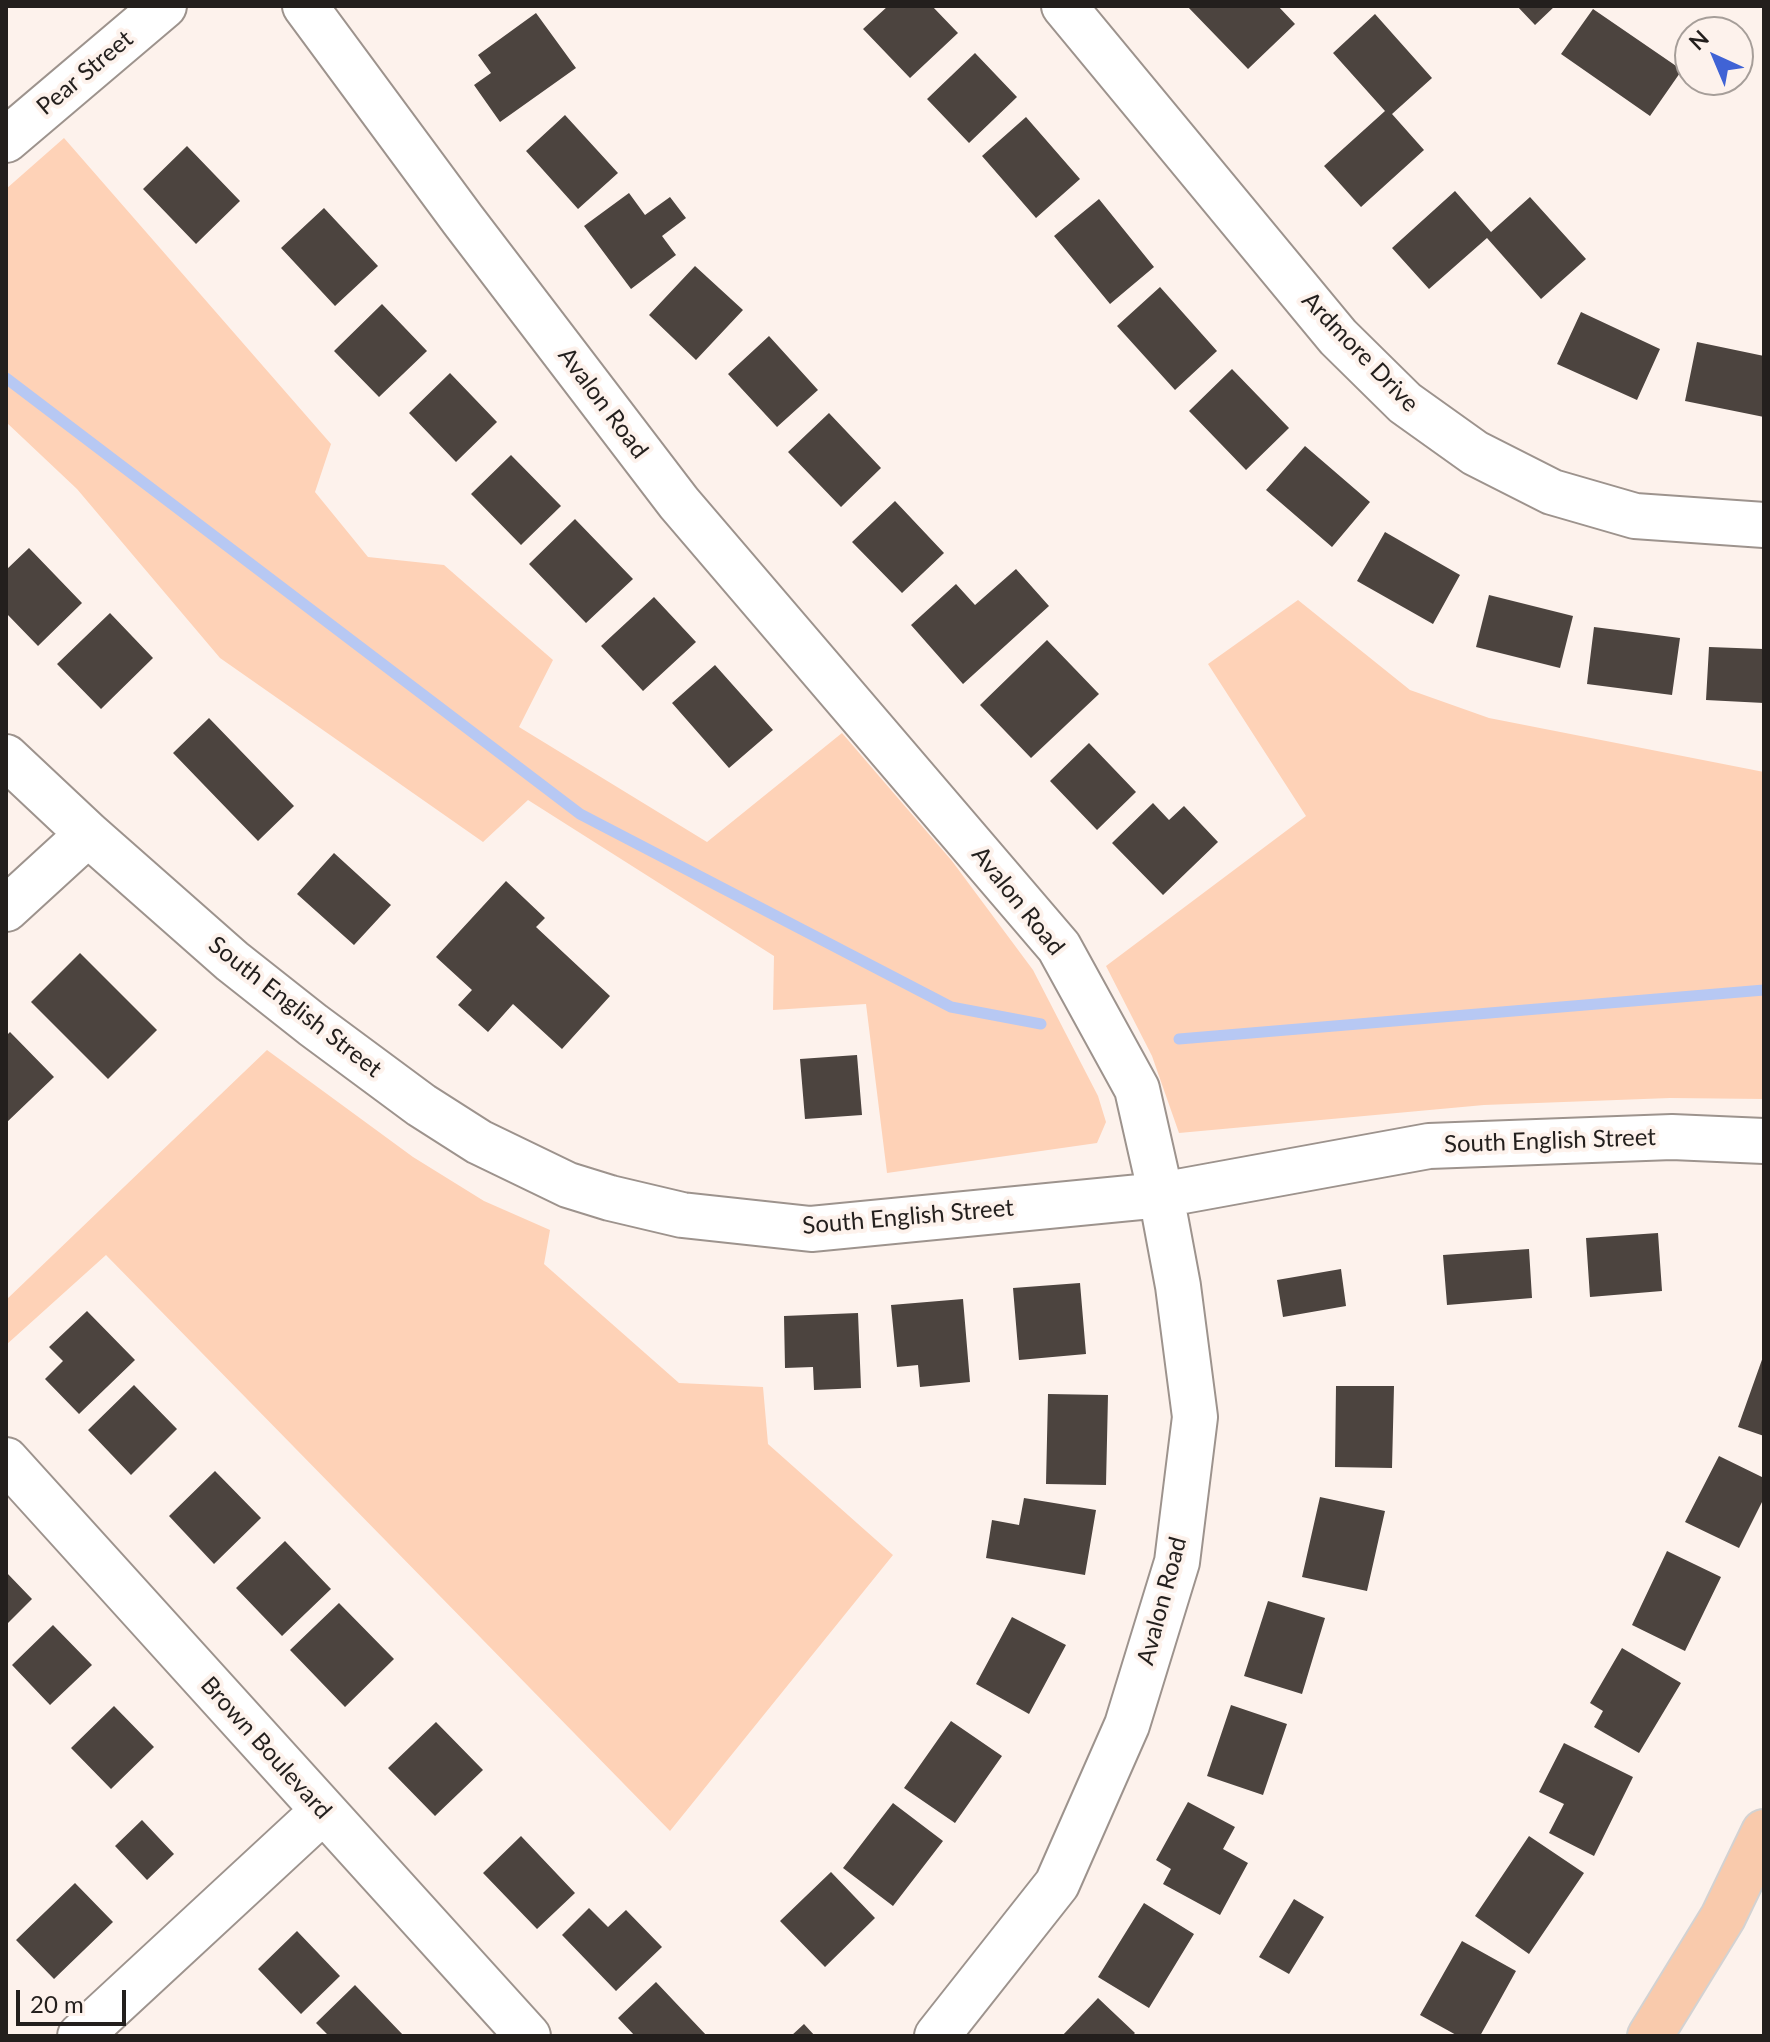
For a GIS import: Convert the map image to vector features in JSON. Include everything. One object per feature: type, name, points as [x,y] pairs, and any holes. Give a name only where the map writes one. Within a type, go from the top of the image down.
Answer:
[{"type":"main road","points":[[1650,2036],[1723,1917],[1764,1832]]},
{"type":"street","name":"Pear Street","points":[[6,140],[164,6]]},
{"type":"street","name":"Avalon Road","points":[[305,6],[463,220],[679,503],[1059,947],[1137,1089],[1178,1286],[1195,1417],[1177,1562],[1127,1725],[1057,1884],[937,2036]]},
{"type":"street","name":"Ardmore Drive","points":[[1064,6],[1338,337],[1405,403],[1475,453],[1552,492],[1635,516],[1764,525]]},
{"type":"street","name":"South English Street","points":[[6,757],[232,961],[421,1105],[479,1142],[568,1185],[682,1215],[811,1229],[1161,1195],[1429,1146],[1672,1137],[1764,1141]]},
{"type":"street","points":[[6,909],[88,834]]},
{"type":"street","name":"Brown Boulevard","points":[[6,1460],[528,2036]]},
{"type":"street","points":[[80,2036],[323,1811]]},
{"type":"shaded area","points":[[64,138],[331,444],[315,492],[368,557],[444,565],[553,660],[519,727],[707,842],[842,733],[952,861],[1033,970],[1098,1096],[1106,1122],[1097,1143],[887,1173],[866,1004],[773,1010],[774,956],[528,800],[483,842],[220,658],[77,489],[6,422],[6,189]]},
{"type":"shaded area","points":[[1298,600],[1410,690],[1489,718],[1764,772],[1764,1099],[1670,1098],[1484,1105],[1179,1133],[1152,1056],[1106,966],[1306,816],[1208,664]]},
{"type":"shaded area","points":[[267,1050],[413,1157],[484,1201],[550,1230],[544,1264],[679,1383],[763,1387],[768,1444],[893,1555],[670,1831],[106,1255],[6,1345],[6,1300]]},
{"type":"building","points":[[888,6],[932,6],[958,33],[910,78],[863,29]]},
{"type":"building","points":[[1187,6],[1278,6],[1295,24],[1248,69]]},
{"type":"building","points":[[1517,6],[1555,6],[1535,25]]},
{"type":"building","points":[[1593,9],[1674,65],[1674,82],[1650,116],[1561,54]]},
{"type":"building","points":[[536,13],[576,68],[500,122],[474,85],[491,73],[478,55]]},
{"type":"building","points":[[1375,14],[1432,78],[1392,114],[1424,150],[1361,207],[1324,166],[1385,111],[1333,53]]},
{"type":"building","points":[[975,53],[1017,97],[969,143],[927,99]]},
{"type":"building","points":[[565,115],[618,173],[578,209],[526,151]]},
{"type":"building","points":[[1026,117],[1080,179],[1036,218],[982,156]]},
{"type":"building","points":[[187,146],[240,201],[196,244],[143,189]]},
{"type":"building","points":[[1455,191],[1491,232],[1530,197],[1586,259],[1541,299],[1487,238],[1429,289],[1392,248]]},
{"type":"building","points":[[629,193],[645,215],[670,197],[686,218],[662,236],[676,255],[631,289],[584,226]]},
{"type":"building","points":[[1099,199],[1154,267],[1110,304],[1054,236]]},
{"type":"building","points":[[324,208],[378,266],[335,306],[281,248]]},
{"type":"building","points":[[695,266],[743,310],[696,360],[649,315]]},
{"type":"building","points":[[1160,287],[1217,351],[1175,390],[1117,326]]},
{"type":"building","points":[[382,304],[427,351],[379,397],[334,351]]},
{"type":"building","points":[[1581,312],[1660,349],[1637,400],[1557,364]]},
{"type":"building","points":[[769,336],[818,390],[777,427],[728,374]]},
{"type":"building","points":[[1697,342],[1764,356],[1764,417],[1685,401]]},
{"type":"building","points":[[1232,369],[1289,428],[1246,470],[1189,411]]},
{"type":"building","points":[[450,373],[497,422],[456,462],[409,413]]},
{"type":"building","points":[[829,413],[881,468],[841,507],[788,452]]},
{"type":"building","points":[[1305,446],[1370,502],[1332,547],[1266,490]]},
{"type":"building","points":[[511,455],[561,506],[521,545],[471,494]]},
{"type":"building","points":[[895,501],[944,553],[902,593],[852,542]]},
{"type":"building","points":[[575,519],[633,579],[586,623],[529,564]]},
{"type":"building","points":[[1385,532],[1460,575],[1433,624],[1357,581]]},
{"type":"building","points":[[29,548],[82,603],[38,646],[6,613],[6,570]]},
{"type":"building","points":[[1016,569],[1049,606],[963,684],[911,625],[956,584],[975,605]]},
{"type":"building","points":[[1489,595],[1573,616],[1560,668],[1476,647]]},
{"type":"building","points":[[654,597],[696,642],[643,691],[601,646]]},
{"type":"building","points":[[110,613],[153,658],[101,709],[57,664]]},
{"type":"building","points":[[1594,627],[1680,638],[1672,695],[1587,684]]},
{"type":"building","points":[[1047,640],[1099,694],[1031,758],[980,705]]},
{"type":"building","points":[[1709,647],[1764,649],[1764,703],[1706,700]]},
{"type":"building","points":[[715,665],[773,730],[729,768],[672,703]]},
{"type":"building","points":[[209,718],[294,806],[258,841],[173,753]]},
{"type":"building","points":[[1089,743],[1136,792],[1097,830],[1050,781]]},
{"type":"building","points":[[1153,803],[1169,820],[1184,806],[1218,842],[1163,895],[1112,843]]},
{"type":"building","points":[[334,853],[391,905],[354,945],[297,894]]},
{"type":"building","points":[[506,881],[545,918],[536,927],[610,996],[562,1049],[513,1004],[488,1032],[458,1005],[472,990],[436,957]]},
{"type":"building","points":[[80,953],[157,1030],[108,1079],[31,1002]]},
{"type":"building","points":[[10,1032],[54,1077],[6,1123],[6,1036]]},
{"type":"building","points":[[857,1055],[862,1115],[805,1119],[800,1059]]},
{"type":"building","points":[[1658,1233],[1662,1291],[1590,1297],[1586,1238]]},
{"type":"building","points":[[1529,1249],[1532,1298],[1447,1305],[1443,1255]]},
{"type":"building","points":[[1341,1269],[1346,1306],[1283,1317],[1277,1280]]},
{"type":"building","points":[[1080,1283],[1086,1354],[1019,1360],[1013,1288]]},
{"type":"building","points":[[963,1299],[970,1382],[920,1387],[918,1365],[897,1367],[891,1305]]},
{"type":"building","points":[[87,1311],[135,1360],[79,1414],[45,1379],[63,1361],[49,1347]]},
{"type":"building","points":[[858,1313],[861,1388],[814,1390],[813,1367],[785,1368],[784,1316]]},
{"type":"building","points":[[1764,1354],[1764,1436],[1738,1427]]},
{"type":"building","points":[[134,1385],[177,1429],[131,1475],[88,1430]]},
{"type":"building","points":[[1336,1386],[1394,1386],[1392,1468],[1335,1467]]},
{"type":"building","points":[[1048,1394],[1108,1395],[1106,1485],[1046,1484]]},
{"type":"building","points":[[1719,1456],[1764,1478],[1764,1498],[1739,1548],[1685,1522]]},
{"type":"building","points":[[215,1471],[261,1518],[214,1564],[169,1516]]},
{"type":"building","points":[[1320,1497],[1385,1511],[1367,1591],[1302,1577]]},
{"type":"building","points":[[1024,1498],[1096,1510],[1085,1575],[986,1558],[992,1520],[1019,1525]]},
{"type":"building","points":[[285,1541],[331,1589],[282,1636],[236,1588]]},
{"type":"building","points":[[1667,1551],[1721,1577],[1685,1651],[1632,1625]]},
{"type":"building","points":[[6,1572],[32,1599],[6,1625]]},
{"type":"building","points":[[1268,1601],[1325,1618],[1302,1694],[1244,1676]]},
{"type":"building","points":[[339,1603],[394,1659],[345,1707],[290,1650]]},
{"type":"building","points":[[1012,1617],[1066,1645],[1029,1714],[976,1684]]},
{"type":"building","points":[[53,1625],[92,1665],[50,1705],[12,1665]]},
{"type":"building","points":[[1622,1648],[1681,1683],[1639,1753],[1594,1727],[1603,1711],[1590,1703]]},
{"type":"building","points":[[1231,1705],[1287,1724],[1263,1795],[1207,1776]]},
{"type":"building","points":[[114,1706],[154,1747],[111,1789],[71,1748]]},
{"type":"building","points":[[951,1721],[1002,1756],[955,1823],[904,1788]]},
{"type":"building","points":[[436,1722],[483,1770],[435,1816],[388,1768]]},
{"type":"building","points":[[1564,1743],[1633,1777],[1594,1856],[1549,1833],[1564,1804],[1539,1792]]},
{"type":"building","points":[[1188,1802],[1235,1827],[1223,1849],[1248,1863],[1220,1915],[1163,1884],[1171,1869],[1156,1860]]},
{"type":"building","points":[[893,1803],[943,1841],[893,1906],[843,1868]]},
{"type":"building","points":[[142,1820],[174,1854],[147,1880],[115,1846]]},
{"type":"building","points":[[521,1836],[575,1893],[537,1929],[483,1873]]},
{"type":"building","points":[[1529,1836],[1584,1873],[1529,1954],[1475,1916]]},
{"type":"building","points":[[831,1872],[875,1918],[825,1967],[780,1921]]},
{"type":"building","points":[[75,1883],[113,1922],[54,1979],[16,1940]]},
{"type":"building","points":[[1294,1899],[1324,1917],[1289,1974],[1259,1957]]},
{"type":"building","points":[[1144,1903],[1194,1934],[1149,2008],[1098,1977]]},
{"type":"building","points":[[589,1908],[608,1927],[626,1910],[662,1947],[616,1991],[562,1935]]},
{"type":"building","points":[[297,1931],[340,1976],[301,2014],[258,1969]]},
{"type":"building","points":[[1462,1941],[1516,1971],[1480,2036],[1458,2036],[1420,2015]]},
{"type":"building","points":[[656,1982],[707,2036],[635,2036],[618,2018]]},
{"type":"building","points":[[355,1985],[404,2036],[329,2036],[316,2023]]},
{"type":"building","points":[[1098,1998],[1135,2033],[1132,2036],[1062,2036]]},
{"type":"building","points":[[804,2024],[815,2036],[791,2036]]},
{"type":"waterway","points":[[6,378],[580,814],[951,1007],[1041,1024]]},
{"type":"waterway","points":[[1179,1039],[1764,990]]}]
